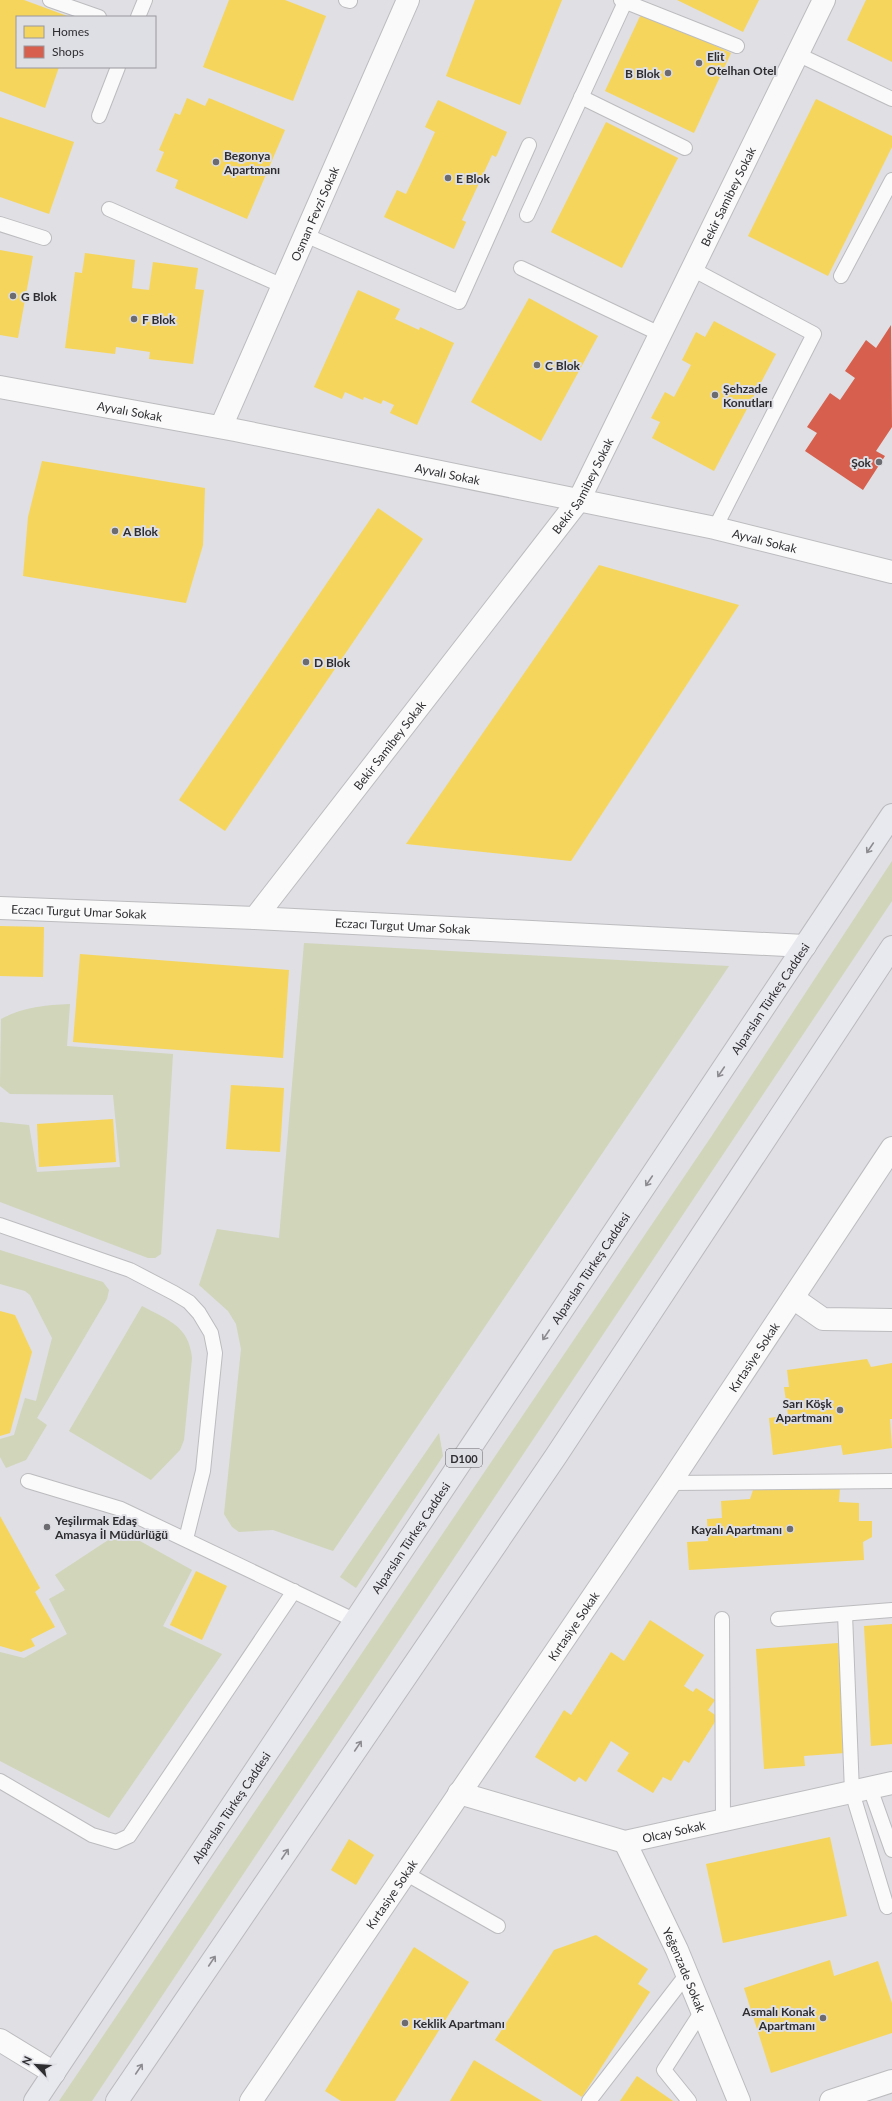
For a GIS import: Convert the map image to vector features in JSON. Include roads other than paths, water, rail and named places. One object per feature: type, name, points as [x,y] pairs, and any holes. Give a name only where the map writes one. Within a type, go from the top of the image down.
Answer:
[{"type":"highway","name":"Alparslan Türkeş Caddesi","points":[[36,2101],[892,815]]},
{"type":"highway","points":[[117,2101],[556,1456],[892,947]]},
{"type":"street","name":"Osman Fevzi Sokak","points":[[221,427],[408,0]]},
{"type":"street","name":"Bekir Samibey Sokak","points":[[255,918],[579,500],[824,0]]},
{"type":"street","name":"Ayvalı Sokak","points":[[0,387],[221,427],[715,528],[892,572]]},
{"type":"street","name":"Eczacı Turgut Umar Sokak","points":[[0,908],[255,918],[805,946]]},
{"type":"street","name":"Kırtasiye Sokak","points":[[251,2101],[670,1483],[892,1148]]},
{"type":"street","points":[[793,1298],[823,1319],[892,1320]]},
{"type":"street","name":"Olcay Sokak","points":[[459,1793],[626,1842],[892,1783]]},
{"type":"street","name":"Yeğenzade Sokak","points":[[626,1842],[687,1974],[739,2101]]},
{"type":"street","points":[[0,2040],[54,2073]]},
{"type":"street","points":[[831,2101],[892,2081]]},
{"type":"lane","points":[[50,0],[96,16]]},
{"type":"lane","points":[[138,16],[145,0]]},
{"type":"lane","points":[[527,216],[624,1],[737,46]]},
{"type":"lane","points":[[797,54],[892,100]]},
{"type":"lane","points":[[99,116],[118,68]]},
{"type":"lane","points":[[581,98],[685,148]]},
{"type":"lane","points":[[305,235],[459,302],[529,145]]},
{"type":"lane","points":[[841,276],[892,180]]},
{"type":"lane","points":[[109,209],[283,286]]},
{"type":"lane","points":[[0,224],[44,238]]},
{"type":"lane","points":[[521,268],[660,334]]},
{"type":"lane","points":[[692,269],[814,334],[715,528]]},
{"type":"lane","points":[[0,1224],[130,1270],[189,1302],[199,1313],[211,1333],[215,1353],[203,1471],[186,1539]]},
{"type":"lane","points":[[28,1481],[121,1509],[356,1620]]},
{"type":"lane","points":[[670,1483],[892,1481]]},
{"type":"lane","points":[[0,1781],[92,1835],[116,1842],[129,1836],[294,1591]]},
{"type":"lane","points":[[778,1619],[892,1610]]},
{"type":"lane","points":[[845,1614],[861,1790],[887,1907]]},
{"type":"lane","points":[[722,1619],[723,1820]]},
{"type":"lane","points":[[861,1790],[892,1850]]},
{"type":"lane","points":[[405,1872],[498,1926]]},
{"type":"lane","points":[[590,2101],[687,1974]]},
{"type":"lane","points":[[689,2101],[664,2070],[702,2011]]},
{"type":"place","name":"Elit Otelhan Otel","points":[[699,63]]},
{"type":"place","name":"B Blok","points":[[668,73]]},
{"type":"place","name":"Begonya Apartmanı","points":[[216,162]]},
{"type":"place","name":"E Blok","points":[[448,178]]},
{"type":"place","name":"G Blok","points":[[13,296]]},
{"type":"place","name":"F Blok","points":[[134,319]]},
{"type":"place","name":"C Blok","points":[[537,365]]},
{"type":"place","name":"Şehzade Konutları","points":[[715,395]]},
{"type":"place","name":"Şok","points":[[879,462]]},
{"type":"place","name":"A Blok","points":[[115,531]]},
{"type":"place","name":"D Blok","points":[[306,662]]},
{"type":"place","name":"Sarı Köşk Apartmanı","points":[[840,1410]]},
{"type":"place","name":"Yeşilırmak Edaş Amasya İl Müdürlüğü","points":[[47,1527]]},
{"type":"place","name":"Kayalı Apartmanı","points":[[790,1529]]},
{"type":"place","name":"Asmalı Konak Apartmanı","points":[[823,2018]]},
{"type":"place","name":"Keklik Apartmanı","points":[[405,2023]]}]
